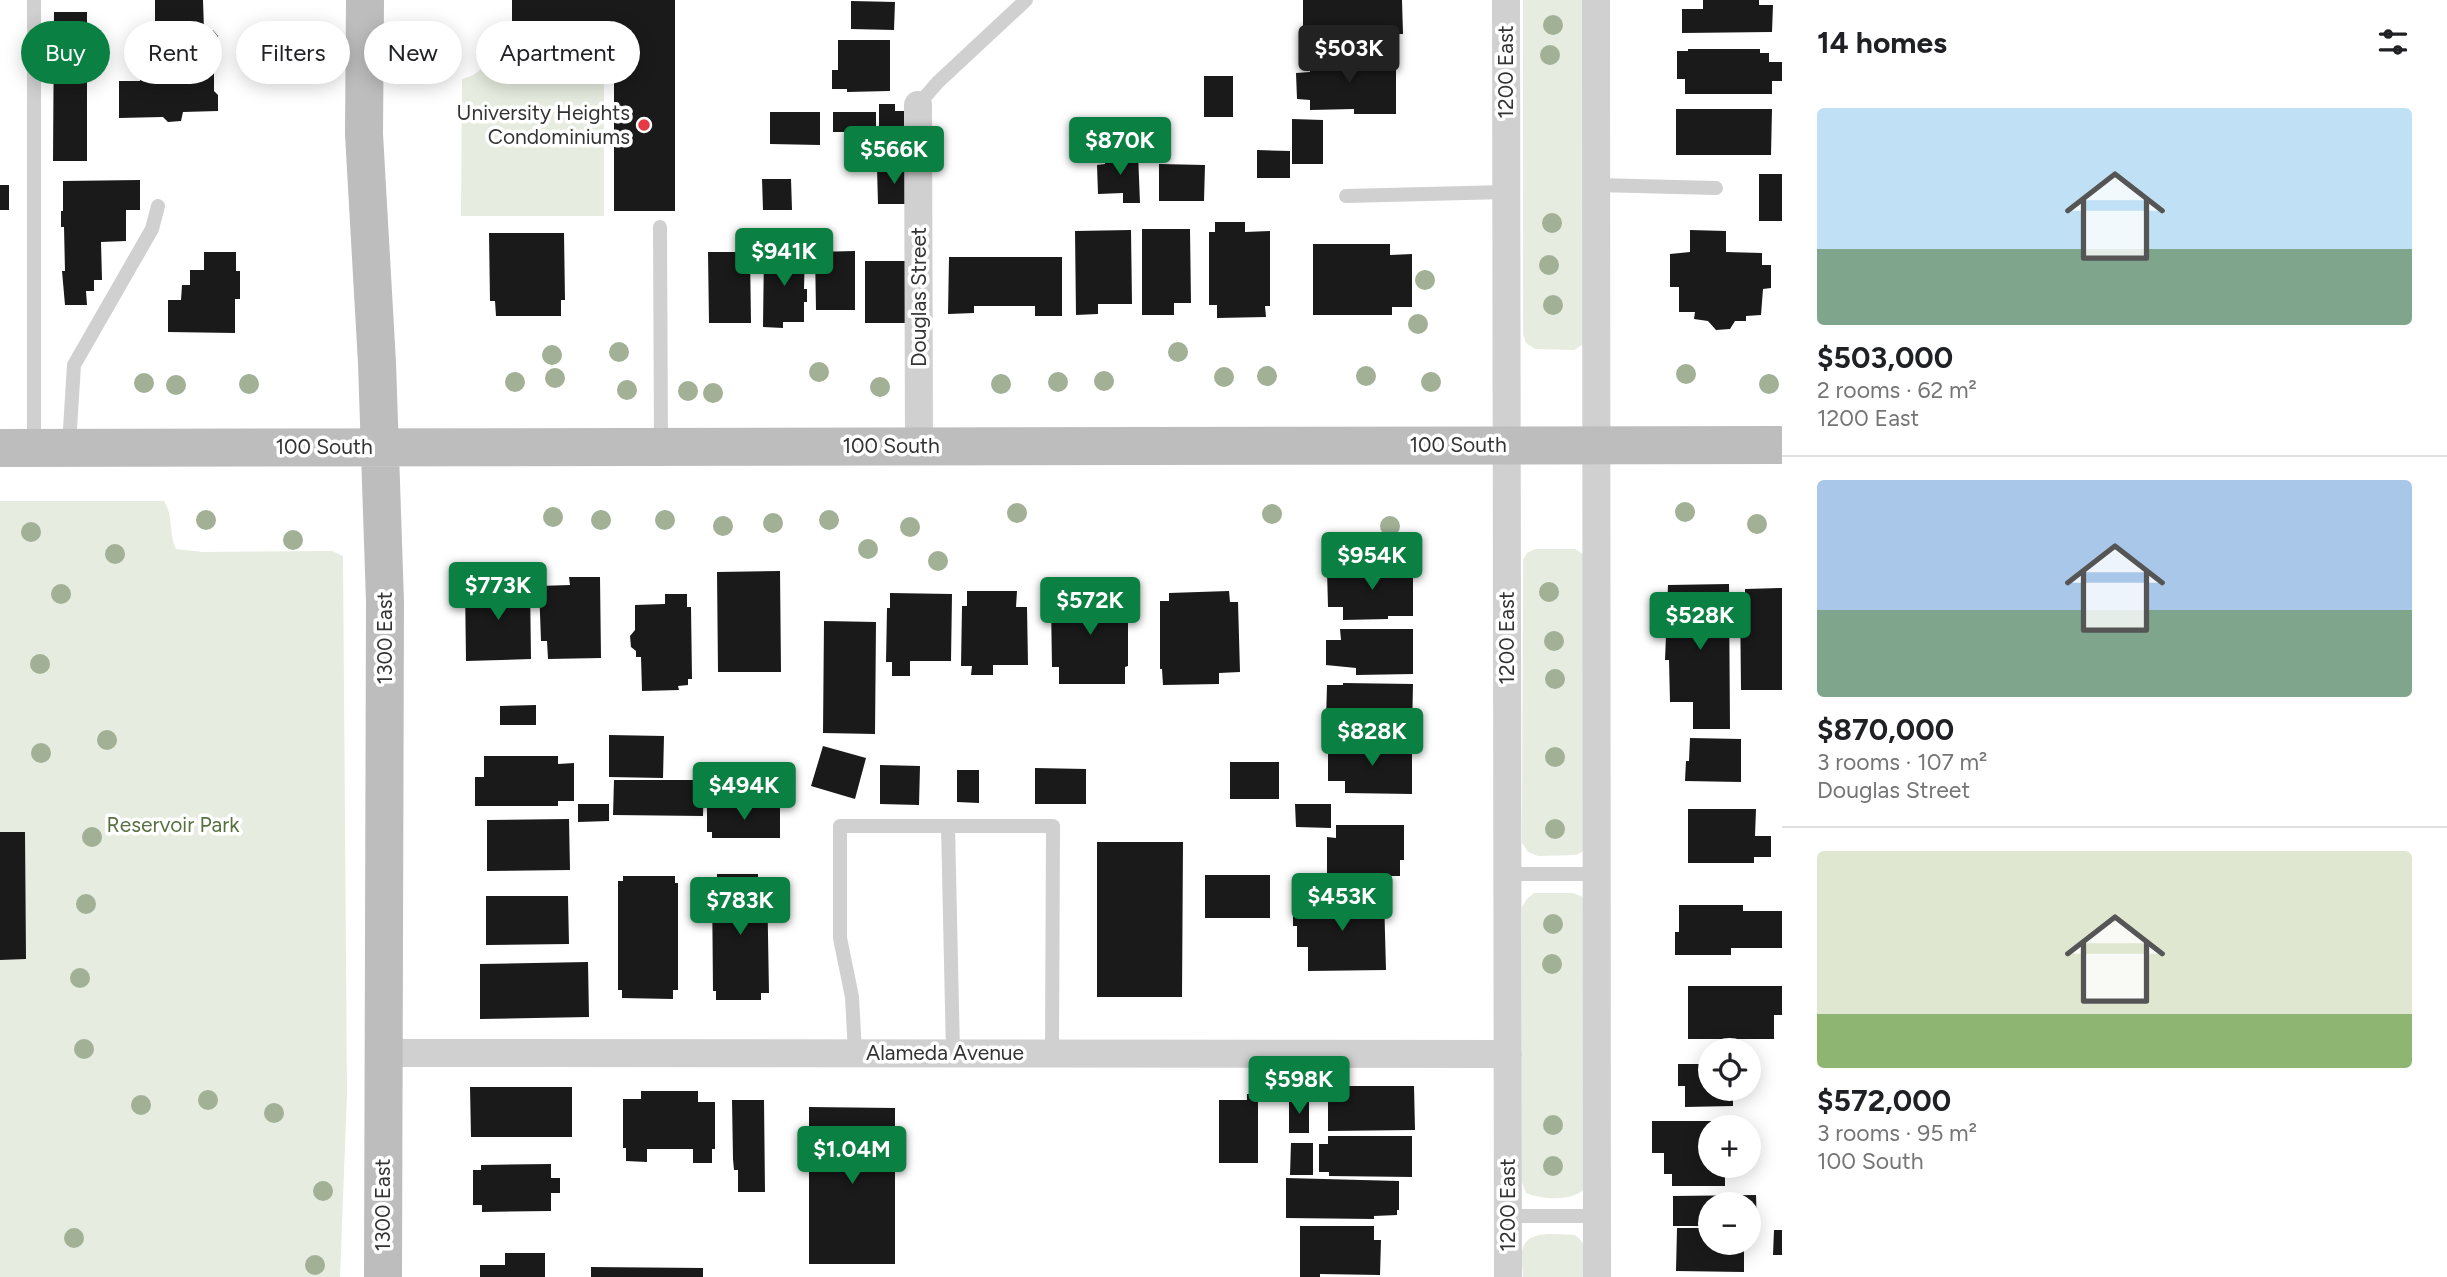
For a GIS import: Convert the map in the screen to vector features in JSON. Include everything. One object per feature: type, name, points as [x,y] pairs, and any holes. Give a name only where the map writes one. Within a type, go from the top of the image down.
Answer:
[{"type":"main road","name":"1300 East","points":[[365,0],[364,134],[385,602],[383,1277]]},
{"type":"main road","name":"100 South","points":[[35,448],[1782,445]]},
{"type":"street","name":"1200 East","points":[[1506,0],[1508,1277]]},
{"type":"street","points":[[1596,0],[1597,1277]]},
{"type":"street","name":"Douglas Street","points":[[918,105],[919,446]]},
{"type":"street","name":"Alameda Avenue","points":[[383,1053],[1508,1054]]},
{"type":"lane","points":[[34,0],[35,448]]},
{"type":"lane","points":[[918,105],[938,82],[1026,0]]},
{"type":"lane","points":[[1596,186],[1716,188]]},
{"type":"lane","points":[[1346,196],[1506,191]]},
{"type":"lane","points":[[35,448],[74,365],[152,229],[158,206]]},
{"type":"lane","points":[[660,227],[661,447]]},
{"type":"lane","points":[[855,1053],[852,997],[839,938],[840,826],[1053,826],[1052,1053]]},
{"type":"lane","points":[[948,826],[953,1053]]},
{"type":"lane","points":[[1507,874],[1596,874]]},
{"type":"lane","points":[[1508,1216],[1597,1216]]},
{"type":"green space","points":[[1523,0],[1588,0],[1587,337],[1582,345],[1574,350],[1535,349],[1526,343],[1523,334]]},
{"type":"green space","points":[[476,72],[476,84],[604,84],[604,216],[461,216],[462,79]]},
{"type":"green space","name":"Reservoir Park","points":[[0,501],[164,501],[176,549],[203,552],[332,551],[343,556],[347,1094],[340,1277],[0,1277]]},
{"type":"green space","points":[[1535,549],[1575,549],[1583,554],[1587,845],[1576,855],[1538,856],[1528,852],[1522,843],[1523,560],[1527,553]]},
{"type":"green space","points":[[1534,893],[1573,893],[1583,897],[1587,1186],[1575,1195],[1559,1198],[1526,1193],[1522,1182],[1522,907]]},
{"type":"green space","points":[[1546,1234],[1575,1235],[1585,1249],[1587,1277],[1523,1277],[1522,1255],[1526,1242]]},
{"type":"building","points":[[155,0],[203,0],[204,21],[155,21]]},
{"type":"building","name":"University Heights Condominiums","points":[[512,0],[675,0],[675,211],[614,211],[614,84],[640,84],[640,21],[512,21]]},
{"type":"building","points":[[1303,0],[1402,0],[1403,34],[1303,35]]},
{"type":"building","points":[[1703,0],[1759,0],[1759,5],[1773,5],[1772,32],[1682,33],[1682,9],[1703,9]]},
{"type":"building","points":[[851,1],[895,2],[894,30],[851,29]]},
{"type":"building","points":[[54,12],[87,12],[87,21],[54,21]]},
{"type":"building","points":[[838,40],[890,40],[890,91],[847,92],[847,89],[832,89],[832,70],[838,70]]},
{"type":"building","points":[[1760,49],[1760,53],[1769,53],[1769,62],[1782,62],[1782,81],[1772,81],[1772,94],[1685,94],[1685,79],[1677,79],[1677,51]]},
{"type":"building","points":[[1382,55],[1382,69],[1396,68],[1396,114],[1354,114],[1354,109],[1310,110],[1310,100],[1297,99],[1296,73],[1310,72],[1310,56]]},
{"type":"building","points":[[1204,76],[1233,76],[1233,117],[1204,117]]},
{"type":"building","points":[[119,81],[124,81],[124,84],[214,84],[214,91],[218,95],[218,111],[183,112],[181,121],[168,122],[163,117],[119,118]]},
{"type":"building","points":[[54,84],[87,84],[87,161],[53,161]]},
{"type":"building","points":[[879,104],[895,104],[895,111],[904,111],[904,154],[879,154]]},
{"type":"building","points":[[1676,109],[1772,109],[1771,155],[1676,155]]},
{"type":"building","points":[[770,112],[820,112],[820,145],[770,144]]},
{"type":"building","points":[[833,112],[876,112],[876,132],[833,132]]},
{"type":"building","points":[[1292,119],[1323,120],[1323,164],[1292,164]]},
{"type":"building","points":[[1257,150],[1290,151],[1290,178],[1257,178]]},
{"type":"building","points":[[1138,153],[1140,203],[1123,203],[1123,193],[1098,194],[1097,165],[1105,164],[1105,154]]},
{"type":"building","points":[[1159,164],[1205,165],[1204,201],[1159,201]]},
{"type":"building","points":[[877,168],[911,168],[911,204],[878,204]]},
{"type":"building","points":[[1759,174],[1782,174],[1782,221],[1759,221]]},
{"type":"building","points":[[762,179],[791,179],[792,210],[763,210]]},
{"type":"building","points":[[140,180],[140,210],[126,210],[126,241],[101,242],[102,280],[94,280],[94,291],[86,291],[87,305],[65,305],[62,271],[65,271],[64,227],[61,227],[63,181]]},
{"type":"building","points":[[0,185],[9,185],[9,210],[0,210]]},
{"type":"building","points":[[1215,222],[1245,222],[1245,232],[1270,231],[1270,306],[1265,306],[1266,317],[1217,318],[1217,305],[1209,305],[1209,232],[1215,232]]},
{"type":"building","points":[[1142,229],[1190,229],[1191,303],[1174,303],[1174,315],[1142,315]]},
{"type":"building","points":[[1131,230],[1132,304],[1098,304],[1098,314],[1076,315],[1075,231]]},
{"type":"building","points":[[1690,230],[1726,231],[1726,252],[1762,253],[1762,265],[1771,265],[1771,288],[1763,289],[1761,315],[1746,316],[1746,321],[1735,321],[1730,329],[1716,330],[1708,321],[1694,319],[1695,312],[1679,312],[1679,287],[1670,287],[1670,254],[1690,252]]},
{"type":"building","points":[[489,233],[564,233],[565,300],[561,300],[561,316],[496,316],[495,301],[490,301]]},
{"type":"building","points":[[1313,244],[1390,244],[1390,255],[1412,254],[1412,307],[1392,307],[1392,315],[1313,315]]},
{"type":"building","points":[[764,250],[805,251],[804,289],[807,289],[807,302],[804,302],[804,322],[783,322],[783,328],[763,327]]},
{"type":"building","points":[[855,251],[855,310],[816,310],[815,252]]},
{"type":"building","points":[[204,252],[236,252],[236,271],[240,271],[240,299],[235,299],[235,333],[168,332],[168,300],[181,300],[182,285],[190,285],[190,270],[204,270]]},
{"type":"building","points":[[708,252],[750,252],[751,323],[709,323]]},
{"type":"building","points":[[949,257],[1062,257],[1062,316],[1035,316],[1035,306],[974,306],[974,313],[948,314]]},
{"type":"building","points":[[865,261],[909,261],[909,323],[865,323]]},
{"type":"building","points":[[1413,566],[1413,616],[1343,620],[1343,607],[1328,607],[1327,570],[1344,570],[1344,567]]},
{"type":"building","points":[[780,571],[781,672],[718,672],[717,572]]},
{"type":"building","points":[[569,577],[600,577],[601,658],[548,659],[547,641],[541,641],[539,586],[570,585]]},
{"type":"building","points":[[530,584],[531,659],[466,661],[465,585]]},
{"type":"building","points":[[1729,584],[1730,729],[1693,729],[1693,702],[1670,702],[1669,660],[1665,660],[1668,585]]},
{"type":"building","points":[[1782,588],[1782,690],[1741,690],[1740,597],[1745,597],[1745,589]]},
{"type":"building","points":[[1059,590],[1123,590],[1123,605],[1128,605],[1128,666],[1125,667],[1125,684],[1059,684],[1059,667],[1052,667],[1051,604],[1059,604]]},
{"type":"building","points":[[967,591],[1017,591],[1016,607],[1027,607],[1028,665],[993,665],[993,675],[971,675],[972,666],[961,666],[962,606],[967,606]]},
{"type":"building","points":[[1229,591],[1230,602],[1238,602],[1240,672],[1219,673],[1219,684],[1163,685],[1160,669],[1160,601],[1169,601],[1169,593]]},
{"type":"building","points":[[890,593],[952,594],[951,661],[910,661],[910,676],[892,676],[892,662],[886,662],[887,608],[890,608]]},
{"type":"building","points":[[665,594],[687,594],[687,607],[691,607],[692,679],[688,679],[688,685],[678,686],[679,690],[642,691],[641,657],[636,657],[630,636],[635,630],[635,605],[665,604]]},
{"type":"building","points":[[824,621],[876,622],[875,734],[823,733]]},
{"type":"building","points":[[1340,629],[1413,629],[1413,674],[1356,675],[1356,668],[1326,665],[1326,640],[1341,640]]},
{"type":"building","points":[[1413,684],[1412,734],[1343,732],[1343,721],[1326,720],[1327,685]]},
{"type":"building","points":[[536,705],[536,725],[500,725],[500,706]]},
{"type":"building","points":[[609,735],[664,736],[663,778],[609,777]]},
{"type":"building","points":[[1690,738],[1741,739],[1741,782],[1685,781]]},
{"type":"building","points":[[1342,745],[1412,745],[1412,794],[1345,793],[1345,781],[1328,781],[1328,747],[1342,748]]},
{"type":"building","points":[[823,746],[866,758],[855,799],[811,786]]},
{"type":"building","points":[[484,756],[558,756],[558,764],[574,763],[574,801],[558,801],[558,806],[475,806],[475,777],[484,777]]},
{"type":"building","points":[[1230,762],[1279,762],[1279,799],[1230,799]]},
{"type":"building","points":[[741,764],[791,764],[791,804],[741,804]]},
{"type":"building","points":[[880,765],[920,766],[919,805],[880,804]]},
{"type":"building","points":[[1035,768],[1086,769],[1086,804],[1035,804]]},
{"type":"building","points":[[957,770],[979,770],[979,803],[957,802]]},
{"type":"building","points":[[614,780],[704,780],[703,816],[613,815]]},
{"type":"building","points":[[578,804],[609,804],[609,821],[578,822]]},
{"type":"building","points":[[1295,804],[1331,804],[1331,828],[1296,827]]},
{"type":"building","points":[[780,806],[780,838],[712,838],[712,832],[707,832],[707,807]]},
{"type":"building","points":[[1688,809],[1756,809],[1755,836],[1771,836],[1771,857],[1754,857],[1754,863],[1688,863]]},
{"type":"building","points":[[569,819],[570,870],[487,871],[487,820]]},
{"type":"building","points":[[1336,825],[1404,825],[1404,860],[1400,860],[1400,876],[1336,876],[1336,873],[1327,873],[1327,837],[1336,838]]},
{"type":"building","points":[[0,832],[25,832],[26,959],[0,960]]},
{"type":"building","points":[[1097,842],[1183,842],[1182,997],[1097,997]]},
{"type":"building","points":[[717,874],[758,874],[758,877],[767,877],[769,993],[761,993],[761,1000],[716,1000],[716,991],[713,991],[712,881],[717,881]]},
{"type":"building","points":[[1205,875],[1270,875],[1270,918],[1205,918]]},
{"type":"building","points":[[623,876],[675,876],[675,883],[678,883],[678,990],[673,990],[673,999],[622,998],[622,990],[618,990],[618,881],[623,881]]},
{"type":"building","points":[[486,896],[568,896],[569,944],[486,945]]},
{"type":"building","points":[[1384,897],[1386,970],[1308,971],[1308,947],[1297,947],[1297,926],[1293,926],[1293,899]]},
{"type":"building","points":[[1679,905],[1743,905],[1743,911],[1782,911],[1782,948],[1731,948],[1731,955],[1675,955],[1675,932],[1679,932]]},
{"type":"building","points":[[588,962],[589,1017],[480,1019],[480,964]]},
{"type":"building","points":[[1688,986],[1782,986],[1782,1015],[1774,1015],[1774,1039],[1688,1039]]},
{"type":"building","points":[[1678,1064],[1698,1064],[1698,1101],[1733,1101],[1733,1106],[1685,1107],[1685,1086],[1678,1086]]},
{"type":"building","points":[[1328,1086],[1414,1086],[1415,1130],[1328,1131]]},
{"type":"building","points":[[470,1087],[572,1087],[572,1137],[471,1137]]},
{"type":"building","points":[[641,1091],[698,1091],[698,1102],[715,1102],[715,1149],[712,1149],[712,1163],[693,1163],[693,1149],[647,1149],[647,1162],[626,1161],[626,1148],[623,1148],[623,1099],[641,1099]]},
{"type":"building","points":[[1247,1094],[1258,1094],[1258,1163],[1219,1163],[1219,1100],[1247,1100]]},
{"type":"building","points":[[1289,1099],[1309,1099],[1309,1133],[1289,1133]]},
{"type":"building","points":[[732,1100],[764,1100],[765,1192],[738,1192],[738,1170],[734,1170],[733,1159]]},
{"type":"building","points":[[809,1107],[895,1108],[895,1264],[809,1264]]},
{"type":"building","points":[[1652,1121],[1698,1121],[1698,1178],[1725,1178],[1725,1186],[1672,1186],[1672,1174],[1664,1174],[1664,1153],[1652,1153]]},
{"type":"building","points":[[1328,1136],[1412,1136],[1412,1177],[1329,1176],[1329,1172],[1319,1172],[1319,1144],[1328,1144]]},
{"type":"building","points":[[1291,1143],[1313,1143],[1313,1175],[1290,1175]]},
{"type":"building","points":[[551,1164],[551,1178],[560,1178],[560,1193],[551,1193],[551,1211],[482,1212],[482,1205],[473,1205],[473,1170],[481,1170],[481,1165]]},
{"type":"building","points":[[1286,1178],[1399,1181],[1399,1210],[1397,1215],[1374,1216],[1374,1219],[1286,1218]]},
{"type":"building","points":[[1673,1196],[1698,1196],[1698,1226],[1673,1226]]},
{"type":"building","points":[[1300,1226],[1374,1226],[1374,1240],[1381,1240],[1380,1275],[1320,1274],[1320,1277],[1300,1277]]},
{"type":"building","points":[[1677,1228],[1698,1228],[1698,1255],[1744,1255],[1744,1272],[1676,1271]]},
{"type":"building","points":[[1774,1230],[1782,1230],[1782,1255],[1773,1255]]},
{"type":"building","points":[[505,1253],[545,1253],[545,1277],[480,1277],[480,1265],[505,1265]]},
{"type":"building","points":[[591,1267],[703,1268],[703,1277],[591,1277]]},
{"type":"place","name":"University Heights Condominiums","points":[[644,125]]}]
